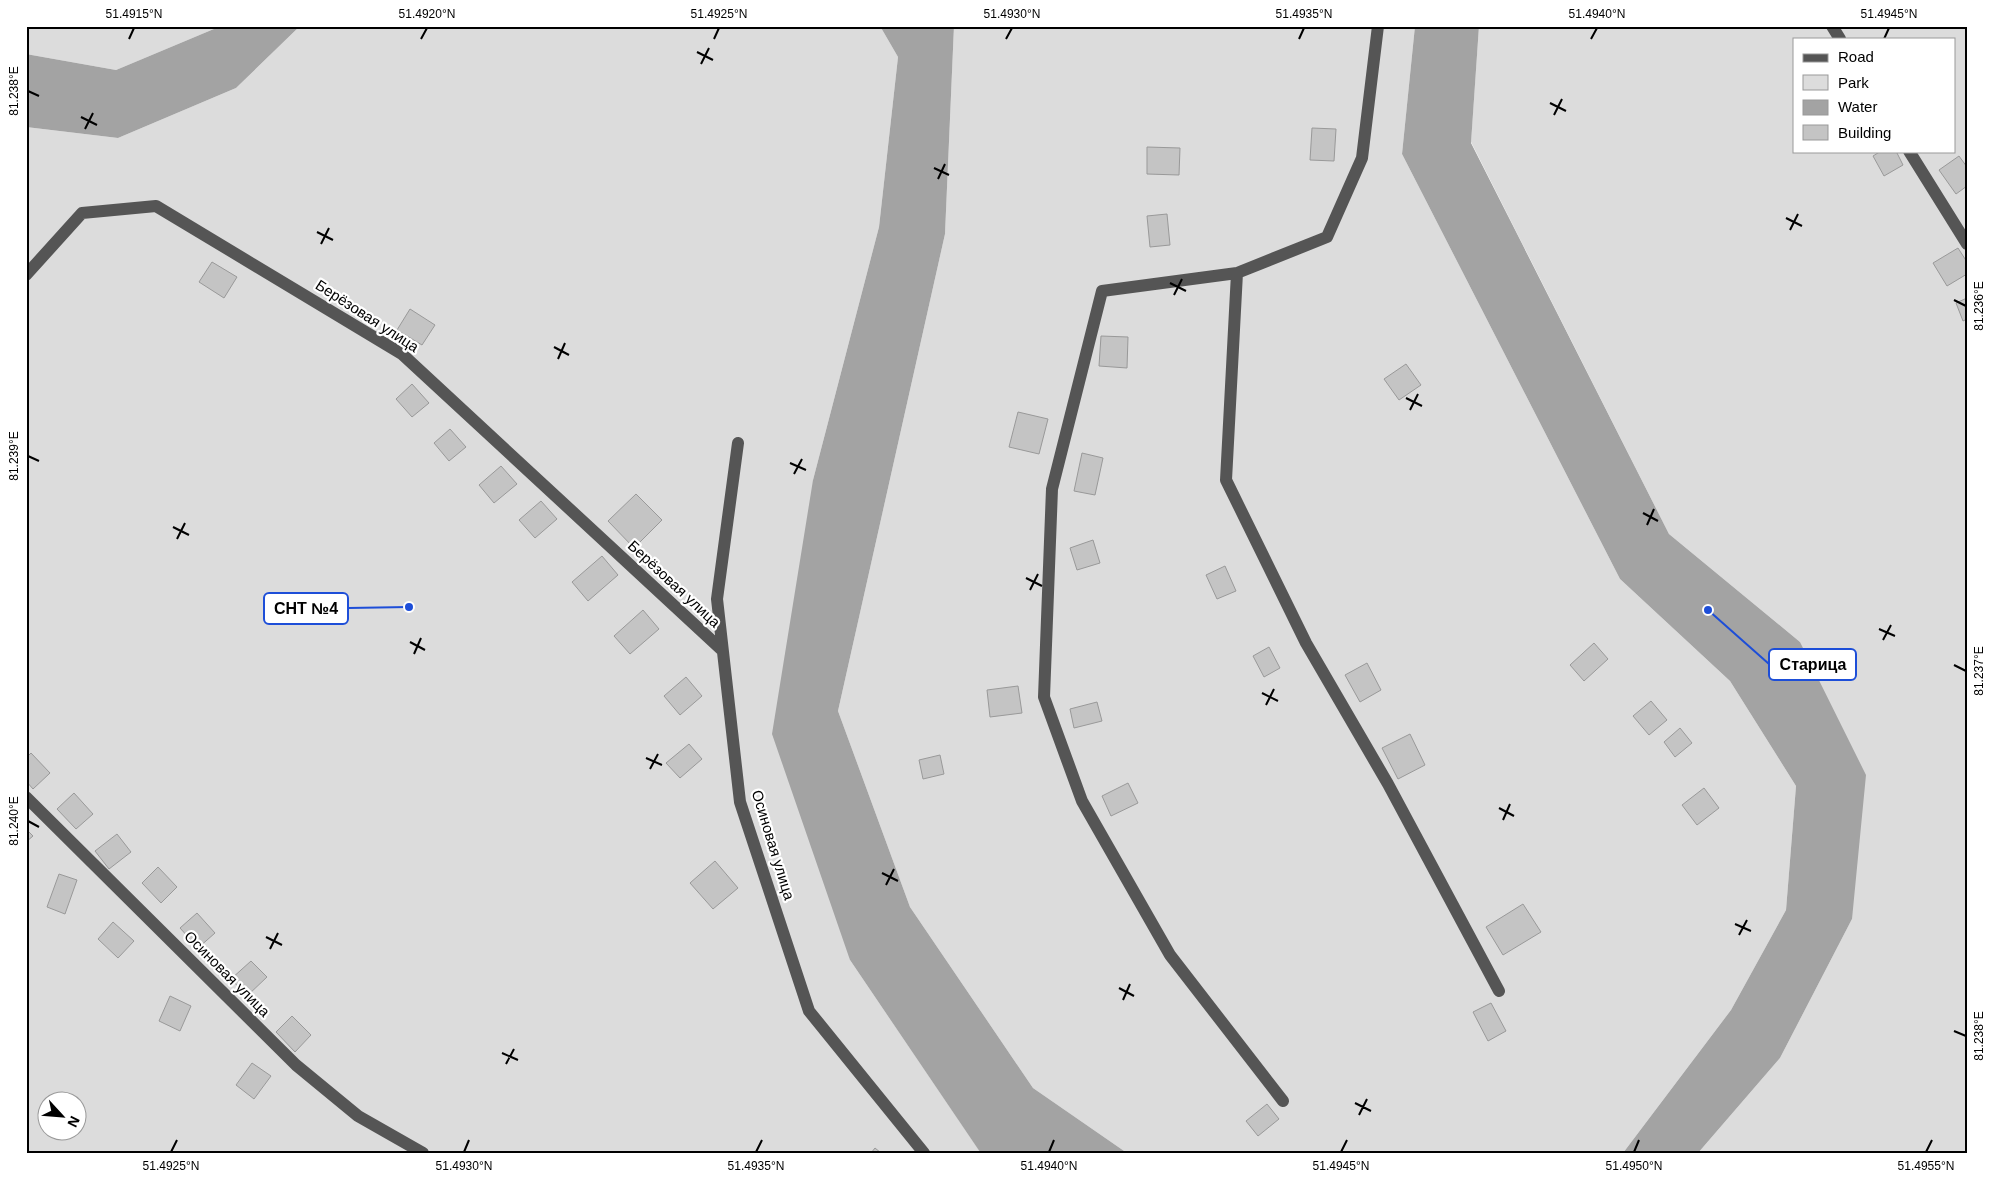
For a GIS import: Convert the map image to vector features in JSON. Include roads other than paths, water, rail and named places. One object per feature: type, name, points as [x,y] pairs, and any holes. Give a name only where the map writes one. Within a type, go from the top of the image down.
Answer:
[{"type":"street","points":[[1283,1101],[1170,955],[1082,801],[1044,697],[1052,489],[1102,291],[1237,273],[1327,237],[1362,158],[1378,26]]},
{"type":"street","points":[[1832,26],[1839,38]]},
{"type":"street","points":[[1910,152],[1967,244]]},
{"type":"street","name":"Берёзовая улица","points":[[26,275],[82,213],[156,206],[402,354],[722,650]]},
{"type":"street","points":[[1237,273],[1226,480],[1306,643],[1388,784],[1499,991]]},
{"type":"street","name":"Осиновая улица","points":[[738,443],[718,599],[722,650],[740,802],[809,1011],[924,1153]]},
{"type":"street","name":"Осиновая улица","points":[[26,797],[296,1065],[358,1116],[423,1153]]},
{"type":"water","points":[[221,26],[300,26],[236,88],[118,138],[26,127],[26,54],[116,70]]},
{"type":"water","points":[[880,26],[954,26],[945,234],[838,711],[910,907],[1033,1088],[1127,1153],[980,1152],[850,960],[772,734],[813,480],[879,227],[898,57]]},
{"type":"water","points":[[1415,26],[1479,26],[1471,143],[1669,534],[1800,642],[1866,775],[1852,919],[1780,1058],[1698,1153],[1623,1153],[1731,1010],[1786,910],[1796,786],[1730,681],[1620,579],[1402,154]]},
{"type":"place","name":"СНТ №4","points":[[409,607]]},
{"type":"place","name":"Старица","points":[[1708,610]]}]
